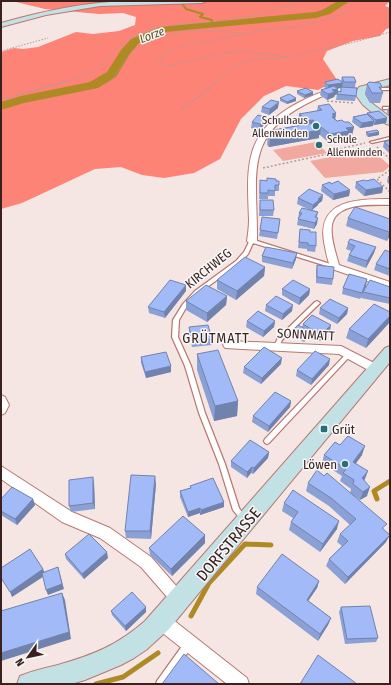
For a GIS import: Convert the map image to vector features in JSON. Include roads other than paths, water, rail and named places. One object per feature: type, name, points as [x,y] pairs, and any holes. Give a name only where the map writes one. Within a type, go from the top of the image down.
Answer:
[{"type":"street","points":[[1,25],[45,13],[100,4],[200,1]]},
{"type":"street","points":[[389,87],[371,86],[361,90],[360,95],[366,103],[390,122]]},
{"type":"street","name":"KIRCHWEG","points":[[252,241],[254,217],[251,165],[257,146],[265,130],[285,112],[316,96],[344,89],[361,90]]},
{"type":"street","points":[[390,202],[366,202],[338,209],[332,214],[328,222],[328,233],[335,267],[390,286]]},
{"type":"street","name":"SONNMATT","points":[[229,345],[342,350],[376,369]]},
{"type":"street","name":"DORFSTRASSE","points":[[28,684],[65,674],[109,658],[138,642],[161,621],[390,352]]},
{"type":"street","points":[[1,400],[3,405],[1,410]]},
{"type":"street","points":[[1,472],[67,517],[105,533],[146,562],[180,600]]},
{"type":"street","points":[[161,621],[241,684]]},
{"type":"lane","points":[[381,89],[389,87],[390,94]]},
{"type":"lane","points":[[384,108],[390,108]]},
{"type":"lane","points":[[372,142],[390,138]]},
{"type":"lane","points":[[252,241],[335,267]]},
{"type":"lane","name":"KIRCHWEG","points":[[246,522],[236,510],[222,464],[202,413],[188,366],[176,337],[176,320],[184,306],[197,292],[238,262],[246,253],[252,241]]},
{"type":"lane","points":[[277,346],[280,339],[317,303]]},
{"type":"lane","points":[[267,441],[348,354]]},
{"type":"lane","points":[[160,684],[189,644]]},
{"type":"waterway","points":[[180,1],[186,9],[203,14],[200,17],[212,20],[213,26]]},
{"type":"waterway","name":"Lorze","points":[[1,106],[21,100],[94,85],[112,74],[125,52],[135,41],[163,29],[316,15],[326,12],[345,1]]},
{"type":"waterway","points":[[377,499],[374,491],[390,481]]},
{"type":"waterway","points":[[191,616],[209,583],[245,544],[271,545]]},
{"type":"waterway","points":[[96,684],[123,677],[158,653]]},
{"type":"place","name":"Schulhaus Allenwinden","points":[[316,126]]},
{"type":"place","name":"Schule Allenwinden","points":[[319,145]]},
{"type":"place","name":"Grüt","points":[[324,429]]},
{"type":"place","name":"Löwen","points":[[345,464]]},
{"type":"district","name":"GRÜTMATT","points":[[216,338]]}]
